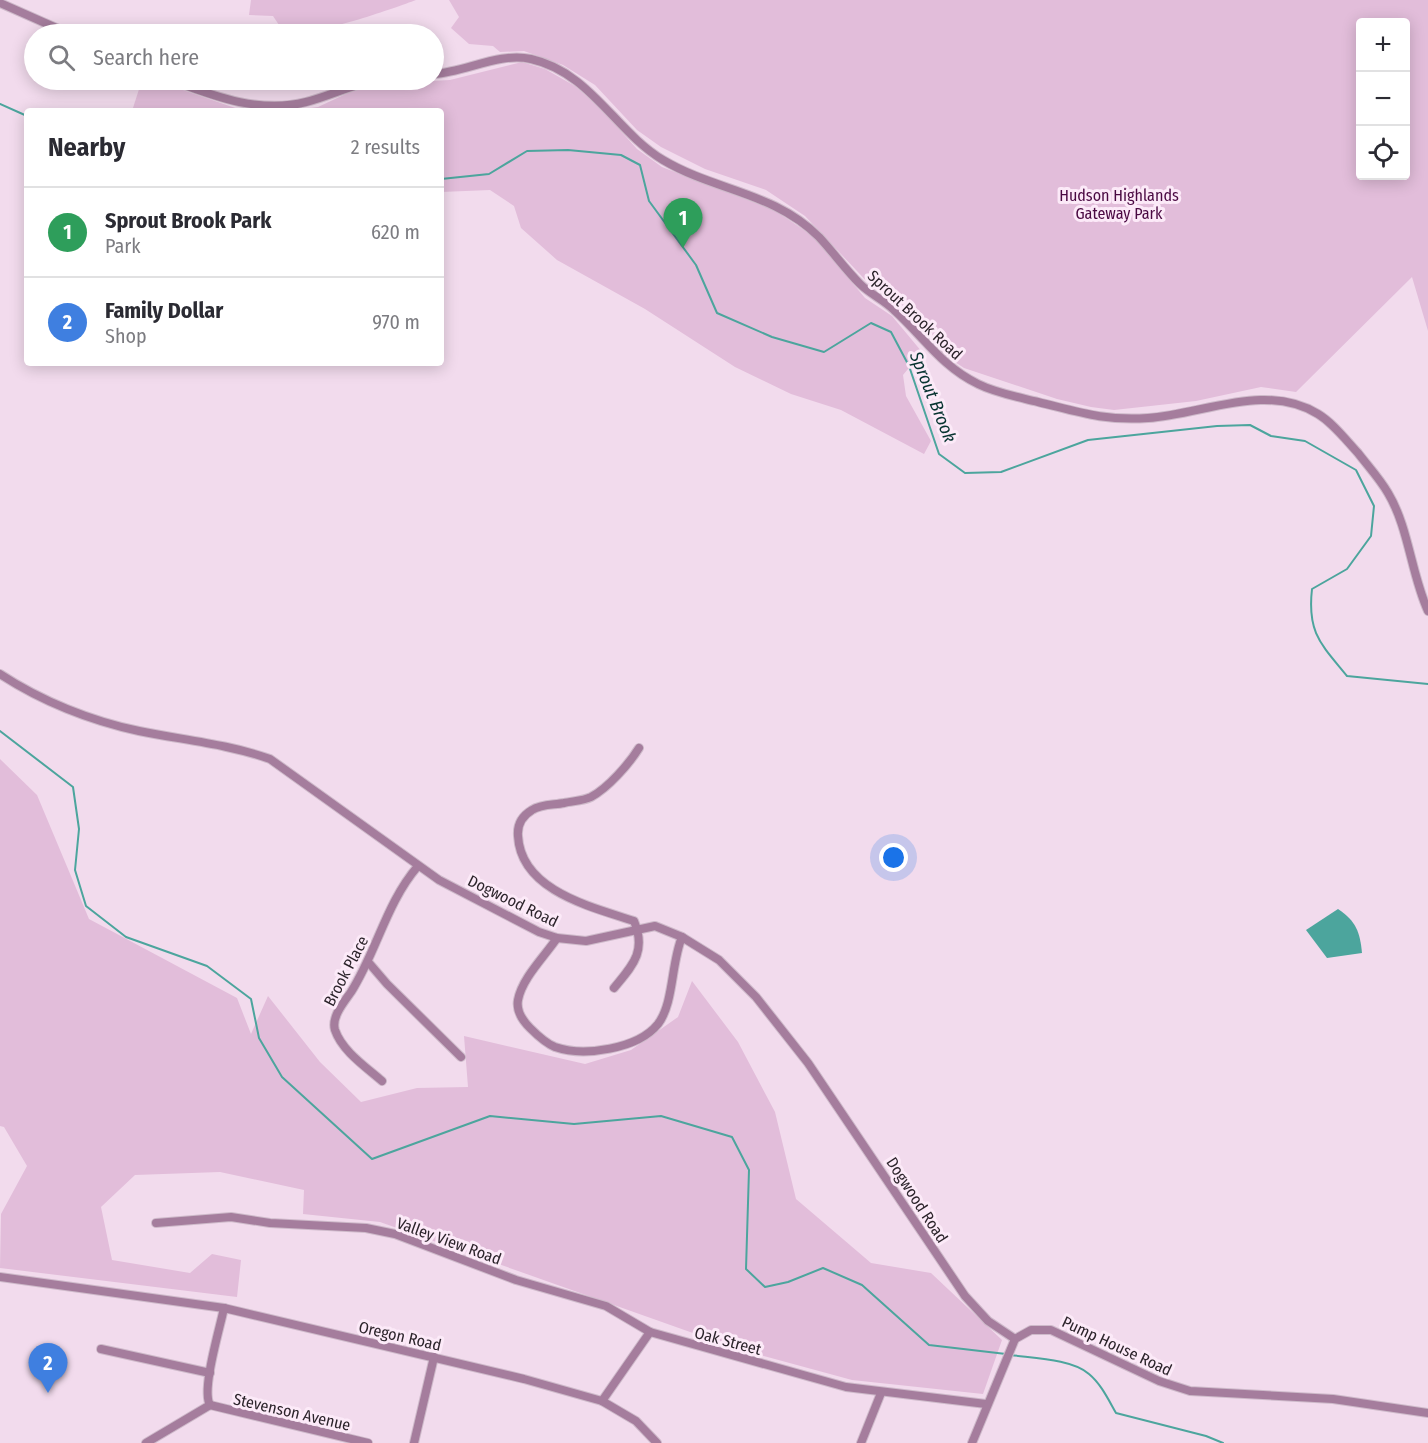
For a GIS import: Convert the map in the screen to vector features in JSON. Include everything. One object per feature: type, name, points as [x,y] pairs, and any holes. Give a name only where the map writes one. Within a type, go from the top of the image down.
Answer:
[{"type":"street","points":[[0,3],[47,24]]},
{"type":"street","name":"Sprout Brook Road","points":[[444,72],[519,57],[555,68],[585,87],[636,139],[661,159],[700,177],[775,204],[795,217],[818,236],[860,284],[892,308],[941,360],[981,386],[1084,415],[1108,418],[1176,415],[1265,399],[1294,402],[1308,408],[1322,416],[1348,441],[1389,493],[1419,591],[1428,611]]},
{"type":"street","points":[[202,90],[249,105],[281,106],[306,102],[345,90]]},
{"type":"street","name":"Dogwood Road","points":[[0,674],[18,686],[76,712],[137,731],[246,750],[270,759],[439,880],[539,932],[557,938],[597,940],[655,926],[682,937],[732,971],[787,1034],[965,1296],[988,1321],[1015,1339]]},
{"type":"street","points":[[614,988],[636,961],[639,947],[634,921],[581,903],[552,888],[535,874],[521,852],[518,826],[522,818],[533,809],[591,796],[629,763],[639,748]]},
{"type":"street","name":"Brook Place","points":[[382,1081],[356,1059],[336,1031],[335,1024],[341,1007],[369,963],[396,895],[418,866]]},
{"type":"street","points":[[557,938],[523,987],[518,999],[520,1015],[538,1036],[550,1044],[569,1049],[601,1050],[631,1044],[657,1026],[667,1004],[675,953],[682,937]]},
{"type":"street","points":[[369,963],[387,984],[461,1057]]},
{"type":"street","name":"Valley View Road","points":[[156,1223],[231,1216],[270,1223],[366,1228],[395,1234],[516,1280],[606,1306],[650,1332]]},
{"type":"street","name":"Oregon Road","points":[[0,1277],[224,1308],[581,1393],[602,1401],[636,1421],[657,1443]]},
{"type":"street","points":[[146,1443],[210,1405],[207,1397],[210,1373],[224,1308]]},
{"type":"street","name":"Pump House Road","points":[[1015,1339],[1031,1330],[1051,1330],[1159,1381],[1183,1389],[1333,1399],[1428,1413]]},
{"type":"street","points":[[602,1401],[650,1332]]},
{"type":"street","name":"Oak Street","points":[[650,1332],[802,1376],[881,1393]]},
{"type":"street","points":[[972,1443],[986,1404],[1015,1339]]},
{"type":"street","points":[[101,1349],[210,1373]]},
{"type":"street","points":[[414,1443],[434,1357]]},
{"type":"street","points":[[861,1443],[881,1393],[986,1404]]},
{"type":"street","name":"Stevenson Avenue","points":[[210,1405],[368,1443]]},
{"type":"green space","points":[[251,0],[416,0],[344,24],[278,24],[273,16],[249,15]]},
{"type":"green space","name":"Hudson Highlands Gateway Park","points":[[449,0],[1428,0],[1428,331],[1412,277],[1296,392],[1261,387],[1196,401],[1114,410],[1057,399],[964,368],[940,352],[926,340],[895,303],[873,288],[805,216],[766,190],[705,169],[661,147],[637,130],[595,85],[563,65],[524,51],[500,52],[493,46],[469,44],[451,28],[459,17]]},
{"type":"green space","points":[[522,62],[545,69],[575,86],[599,107],[637,149],[662,167],[776,211],[814,237],[865,298],[892,316],[922,352],[903,375],[906,396],[931,441],[924,454],[841,410],[791,394],[735,367],[645,309],[557,260],[521,228],[514,206],[490,190],[444,192],[444,108],[312,108],[358,90],[444,90],[444,80]]},
{"type":"green space","points":[[139,90],[183,90],[235,108],[133,108]]},
{"type":"green space","points":[[0,759],[37,795],[89,919],[237,998],[251,1034],[268,996],[320,1062],[361,1102],[417,1088],[468,1087],[464,1036],[585,1064],[631,1050],[678,1017],[692,981],[738,1042],[775,1112],[796,1199],[871,1263],[931,1273],[1002,1340],[983,1394],[852,1380],[738,1349],[380,1222],[303,1214],[304,1190],[220,1172],[135,1175],[101,1207],[112,1260],[190,1273],[212,1254],[241,1260],[237,1297],[0,1268],[1,1214],[27,1166],[4,1127],[0,1126]]},
{"type":"shaded area","points":[[1338,909],[1356,928],[1362,953],[1327,958],[1306,930]]},
{"type":"waterway","name":"Sprout Brook","points":[[0,104],[24,115]]},
{"type":"waterway","name":"Sprout Brook","points":[[444,179],[489,174],[527,151],[568,150],[621,155],[640,165],[649,201],[696,265],[717,313],[772,337],[824,352],[871,323],[891,332],[909,366],[939,454],[965,473],[1001,472],[1088,440],[1217,426],[1250,425],[1271,436],[1305,441],[1356,470],[1374,506],[1371,536],[1347,569],[1312,589],[1312,617],[1318,637],[1347,676],[1428,684]]},
{"type":"waterway","points":[[0,731],[73,787],[79,829],[75,870],[86,906],[126,937],[207,966],[251,999],[259,1038],[282,1077],[372,1159],[490,1116],[574,1124],[661,1116],[732,1137],[749,1170],[746,1269],[765,1287],[788,1282],[823,1268],[862,1285],[929,1345],[1006,1354]]},
{"type":"waterway","points":[[1011,1355],[1073,1365],[1093,1378],[1116,1413],[1206,1436],[1223,1443]]},
{"type":"place","name":"Sprout Brook Park","points":[[683,248]]},
{"type":"place","name":"Family Dollar","points":[[48,1393]]}]
